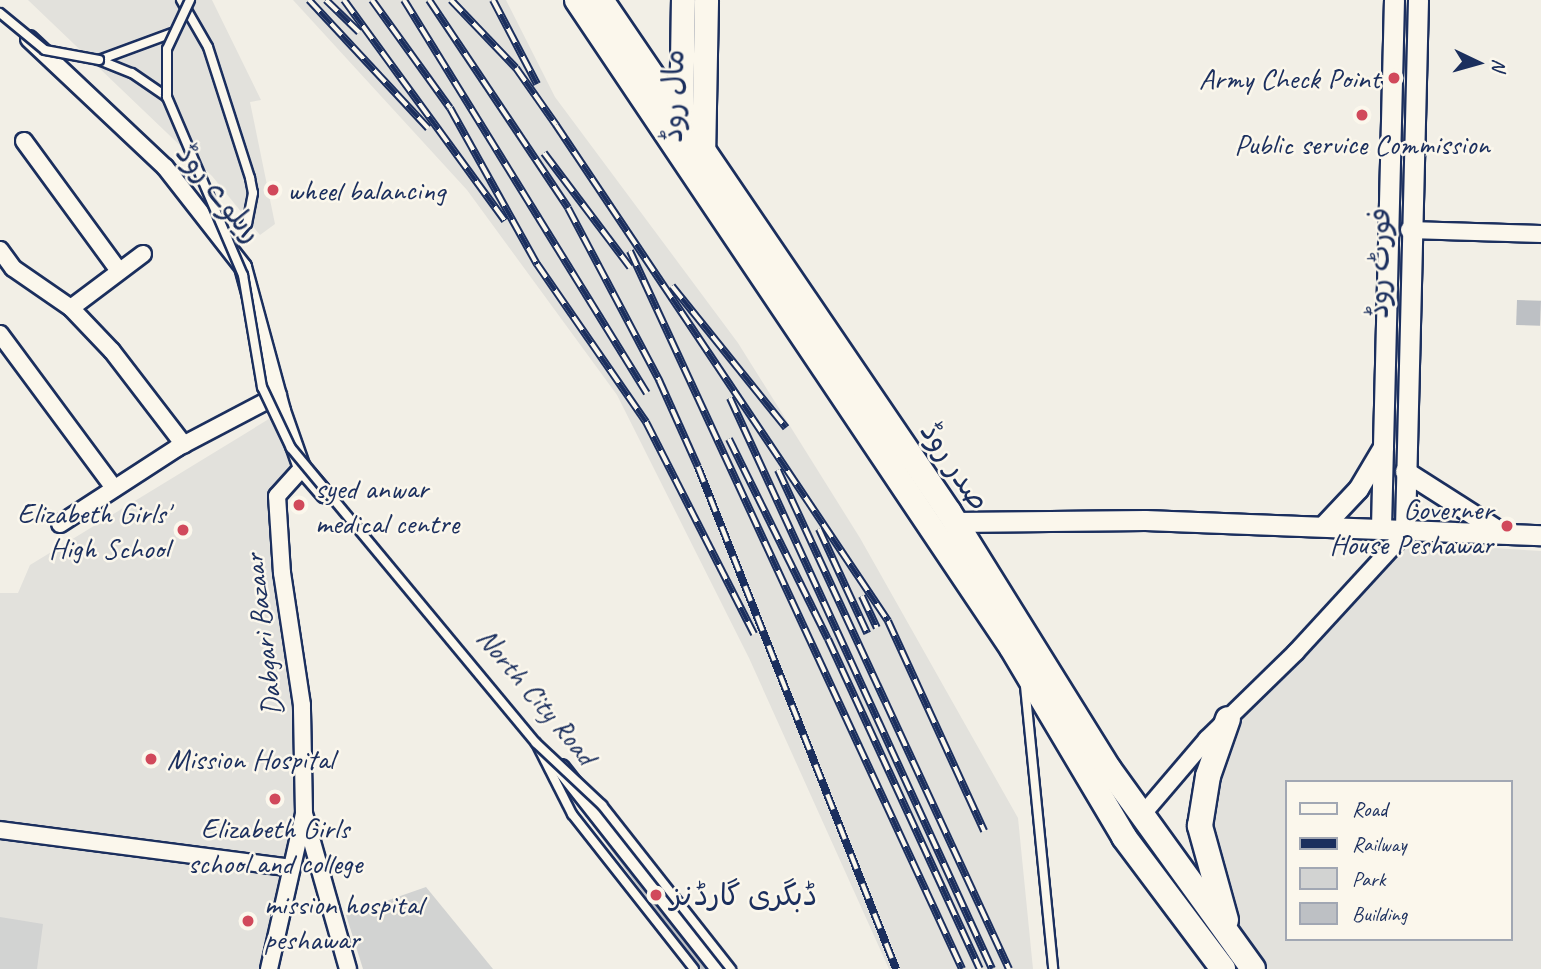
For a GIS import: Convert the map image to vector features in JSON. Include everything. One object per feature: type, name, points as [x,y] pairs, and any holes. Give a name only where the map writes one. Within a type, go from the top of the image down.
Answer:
[{"type":"main road","name":"صدر روڈ","points":[[577,0],[956,522],[1238,963]]},
{"type":"main road","name":"صدر روڈ","points":[[601,0],[681,123],[705,193],[1023,665],[1124,837],[1238,963]]},
{"type":"main road","name":"مال روڈ","points":[[681,123],[683,0]]},
{"type":"main road","name":"مال روڈ","points":[[692,157],[706,0]]},
{"type":"main road","points":[[1228,719],[1208,776],[1200,826],[1212,881],[1238,963]]},
{"type":"street","name":"فورٹ روڈ","points":[[1381,527],[1394,0]]},
{"type":"street","name":"فورٹ روڈ","points":[[1407,528],[1405,471],[1409,230],[1418,0]]},
{"type":"street","name":"ریلوے روڈ","points":[[0,11],[165,167],[225,249],[243,267],[278,395],[302,468]]},
{"type":"street","points":[[24,141],[119,271]]},
{"type":"street","points":[[1409,230],[1541,234]]},
{"type":"street","points":[[0,250],[7,273],[71,308],[112,351],[184,445]]},
{"type":"street","points":[[71,308],[144,254]]},
{"type":"street","points":[[0,334],[114,488]]},
{"type":"street","points":[[60,524],[184,445],[278,395]]},
{"type":"street","points":[[1325,524],[1358,489],[1384,446]]},
{"type":"street","name":"Dabgari Bazaar","points":[[270,969],[304,814],[302,705],[282,573],[277,496],[302,468]]},
{"type":"street","name":"North City Road","points":[[302,468],[458,645],[636,859],[719,969]]},
{"type":"street","points":[[1405,471],[1504,534]]},
{"type":"street","points":[[956,522],[1145,520],[1325,524],[1541,535]]},
{"type":"street","points":[[1142,815],[1407,528]]},
{"type":"street","points":[[304,814],[348,969]]},
{"type":"street","points":[[0,823],[7,831],[292,868]]},
{"type":"lane","points":[[181,0],[208,47],[253,193],[247,223],[225,249]]},
{"type":"lane","points":[[190,0],[172,33],[166,63],[167,97],[243,275],[262,387],[290,448],[536,743],[602,805],[731,969]]},
{"type":"lane","points":[[0,11],[45,50],[99,60],[132,73],[167,97]]},
{"type":"lane","points":[[99,60],[172,33]]},
{"type":"lane","points":[[1023,665],[1053,969]]},
{"type":"lane","points":[[536,743],[572,814],[694,969]]},
{"type":"shaded area","points":[[28,0],[212,0],[261,100],[250,102],[275,224],[260,235],[212,176]]},
{"type":"shaded area","points":[[293,0],[506,0],[555,97],[738,343],[860,538],[1018,818],[1033,969],[889,969],[749,658],[617,395],[467,190]]},
{"type":"shaded area","name":"Mission Hospital","points":[[282,411],[302,468],[277,496],[302,705],[304,814],[269,969],[0,969],[0,593],[18,593],[30,565]]},
{"type":"shaded area","points":[[1412,543],[1541,551],[1541,969],[1253,969],[1212,881],[1208,776],[1228,719]]},
{"type":"green space","points":[[426,887],[493,969],[363,969],[346,915]]},
{"type":"green space","points":[[0,917],[43,924],[37,969],[0,969]]},
{"type":"building","points":[[1517,300],[1541,301],[1540,326],[1516,325]]},
{"type":"building","points":[[587,818],[706,969],[700,969]]},
{"type":"railway","points":[[309,0],[428,128]]},
{"type":"railway","points":[[326,0],[359,32]]},
{"type":"railway","points":[[344,0],[505,221]]},
{"type":"railway","points":[[372,0],[450,108],[537,264],[646,422],[754,634]]},
{"type":"railway","points":[[404,0],[647,393]]},
{"type":"railway","points":[[429,0],[568,208],[659,380],[698,467],[896,969]]},
{"type":"railway","points":[[451,0],[516,68],[888,621],[984,831]]},
{"type":"railway","points":[[493,0],[537,84]]},
{"type":"railway","points":[[544,153],[630,267]]},
{"type":"railway","points":[[630,251],[962,969]]},
{"type":"railway","points":[[672,286],[786,428]]},
{"type":"railway","points":[[730,398],[992,969]]},
{"type":"railway","points":[[729,439],[828,639],[980,969]]},
{"type":"railway","points":[[778,470],[1009,969]]},
{"type":"railway","points":[[819,529],[867,633]]},
{"type":"railway","points":[[862,596],[877,628]]},
{"type":"place","name":"Army Check Point","points":[[1394,78]]},
{"type":"place","name":"Public service Commission","points":[[1362,115]]},
{"type":"place","name":"wheel balancing","points":[[273,190]]},
{"type":"place","name":"syed anwar medical centre","points":[[299,505]]},
{"type":"place","name":"Governer House Peshawar","points":[[1507,526]]},
{"type":"place","name":"Elizabeth Girls' High School","points":[[183,530]]},
{"type":"place","name":"Mission Hospital","points":[[151,759]]},
{"type":"place","name":"Elizabeth Girls school and college","points":[[275,799]]},
{"type":"place","name":"ڈبگری گارڈنز","points":[[656,895]]},
{"type":"place","name":"mission hospital peshawar","points":[[248,921]]}]
